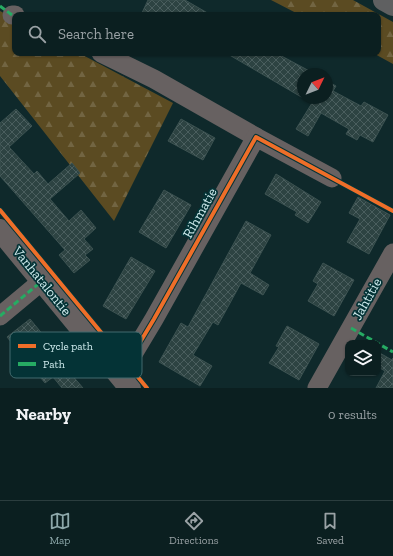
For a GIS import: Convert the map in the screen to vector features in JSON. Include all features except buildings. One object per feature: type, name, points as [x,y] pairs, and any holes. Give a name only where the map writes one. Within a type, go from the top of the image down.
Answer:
[{"type":"main road","points":[[384,0],[393,5]]},
{"type":"street","points":[[107,56],[154,79],[332,178]]},
{"type":"street","name":"Rihmatie","points":[[142,339],[256,137]]},
{"type":"street","name":"Vanhatalontie","points":[[0,230],[84,332]]},
{"type":"street","name":"Jahtitie","points":[[317,388],[393,253]]},
{"type":"street","points":[[0,316],[42,281]]},
{"type":"green space","points":[[271,0],[353,0],[375,12],[294,12]]},
{"type":"green space","points":[[0,11],[12,17],[12,56],[85,56],[173,103],[114,221],[0,76]]},
{"type":"green space","points":[[381,15],[393,22],[393,64],[378,56],[381,56]]},
{"type":"marked path","points":[[0,6],[12,15]]},
{"type":"marked path","points":[[0,316],[42,281]]},
{"type":"marked path","points":[[351,328],[393,352]]},
{"type":"cycle path","points":[[142,339],[256,137],[393,211]]},
{"type":"cycle path","points":[[0,210],[101,332]]},
{"type":"cycle path","points":[[139,378],[147,388]]}]
